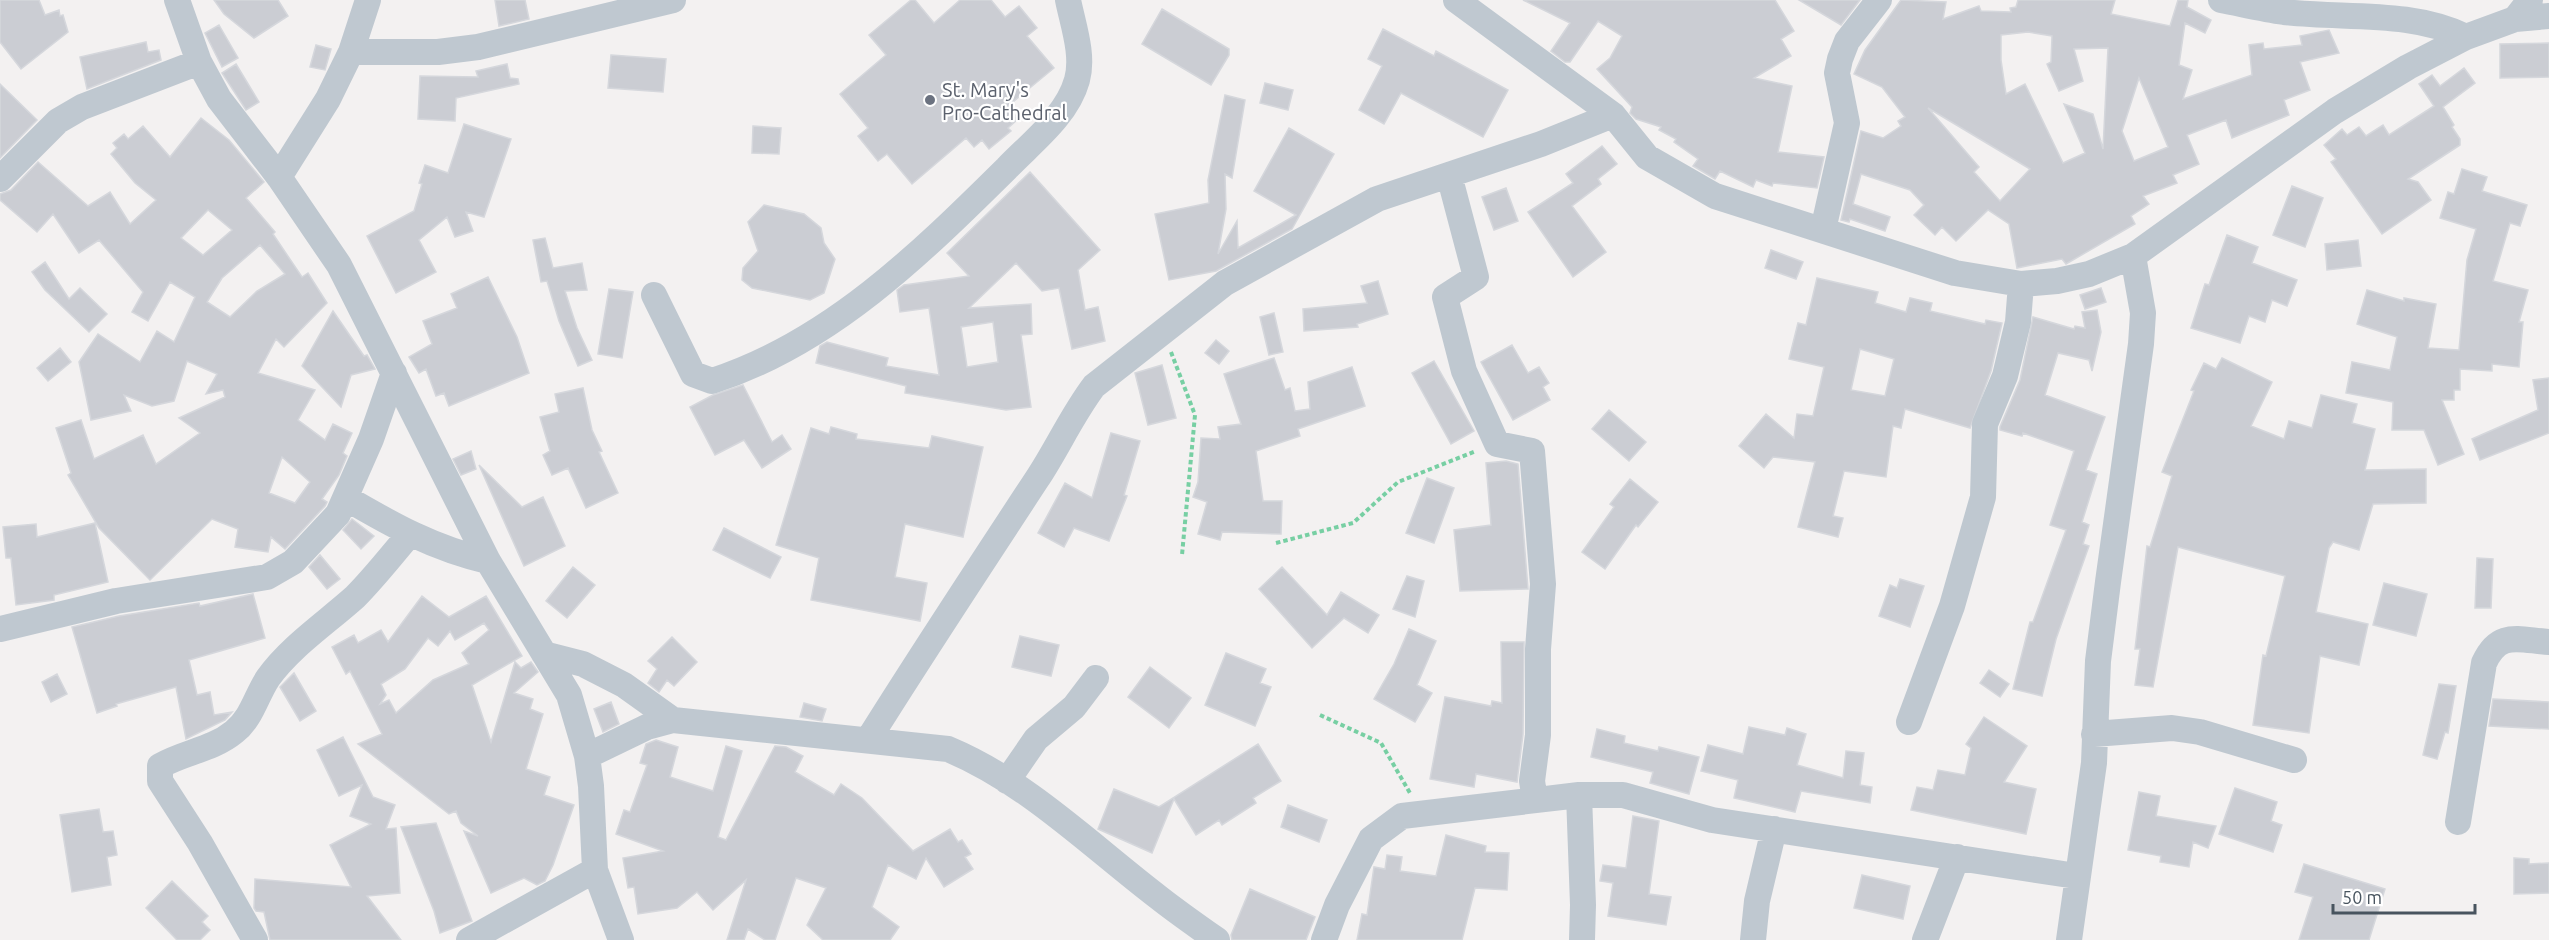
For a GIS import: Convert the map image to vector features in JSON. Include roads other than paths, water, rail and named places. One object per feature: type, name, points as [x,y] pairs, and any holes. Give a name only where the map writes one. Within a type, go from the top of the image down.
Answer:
[{"type":"street","points":[[177,0],[199,62],[219,99],[279,177],[339,266],[488,561],[569,695],[587,756],[591,786],[595,870],[621,940]]},
{"type":"street","points":[[279,177],[328,99],[351,52],[368,0]]},
{"type":"street","points":[[351,52],[438,52],[478,47],[673,0]]},
{"type":"street","points":[[654,295],[693,374],[712,381],[732,375],[804,339],[870,295],[951,224],[1062,110],[1072,95],[1080,63],[1068,0]]},
{"type":"street","points":[[1456,0],[1613,115],[1647,158],[1715,196],[1955,273],[2021,284],[2057,281],[2089,274],[2133,256],[2335,111],[2408,67],[2522,9],[2549,16]]},
{"type":"street","points":[[1823,230],[1848,123],[1837,73],[1840,59],[1847,41],[1879,0]]},
{"type":"street","points":[[2220,0],[2283,12],[2421,21],[2447,28],[2466,37]]},
{"type":"street","points":[[0,179],[58,121],[82,107],[199,62]]},
{"type":"street","points":[[868,740],[942,621],[1040,476],[1083,400],[1095,386],[1225,283],[1377,200],[1541,144],[1613,115]]},
{"type":"street","points":[[1449,175],[1476,277],[1445,297],[1464,371],[1497,444],[1532,451],[1543,584],[1538,649],[1538,735],[1532,781],[1535,800]]},
{"type":"street","points":[[2068,940],[2094,763],[2098,661],[2141,344],[2143,313],[2133,256]]},
{"type":"street","points":[[1909,722],[1952,606],[1983,497],[1986,424],[2005,376],[2016,333],[2021,284]]},
{"type":"street","points":[[0,629],[116,602],[267,577],[293,562],[338,514],[371,439],[394,373]]},
{"type":"street","points":[[346,498],[409,535],[450,552],[488,561]]},
{"type":"street","points":[[255,940],[200,843],[160,781],[160,766],[214,745],[236,731],[254,708],[268,679],[288,656],[357,594],[409,535]]},
{"type":"street","points":[[2458,822],[2484,663],[2491,648],[2504,639],[2549,642]]},
{"type":"street","points":[[544,654],[583,664],[624,686],[673,720]]},
{"type":"street","points":[[1007,781],[1036,739],[1074,707],[1096,678]]},
{"type":"street","points":[[587,756],[647,728],[673,720],[948,749],[984,764],[1082,834],[1157,896],[1217,940]]},
{"type":"street","points":[[2094,734],[2172,728],[2200,732],[2294,760]]},
{"type":"street","points":[[1324,940],[1337,905],[1371,839],[1402,816],[1579,795],[1623,795],[1712,820],[2076,876]]},
{"type":"street","points":[[1579,795],[1583,895],[1582,940]]},
{"type":"street","points":[[1752,940],[1757,901],[1774,830]]},
{"type":"street","points":[[1925,940],[1957,857]]},
{"type":"street","points":[[469,940],[595,870]]},
{"type":"place","name":"St. Mary's Pro-Cathedral","points":[[930,100]]}]
